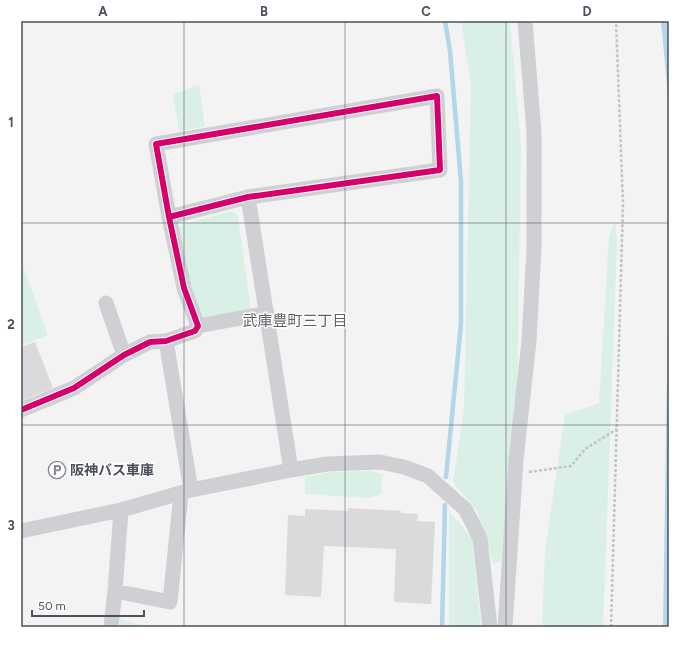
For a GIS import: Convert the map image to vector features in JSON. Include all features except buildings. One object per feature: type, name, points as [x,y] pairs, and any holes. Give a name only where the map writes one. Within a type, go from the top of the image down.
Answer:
[{"type":"street","points":[[504,627],[515,474],[529,341],[534,248],[534,132],[525,21]]},
{"type":"street","points":[[169,217],[248,197],[440,170],[438,96],[156,144],[169,217],[184,288],[198,326]]},
{"type":"street","points":[[248,197],[291,470]]},
{"type":"street","points":[[106,303],[124,355]]},
{"type":"street","points":[[21,410],[74,388],[124,355],[150,342],[166,341],[195,331],[198,326],[267,313]]},
{"type":"street","points":[[116,591],[170,602],[186,492],[166,341]]},
{"type":"street","points":[[21,531],[121,510],[186,492],[291,470],[327,464],[380,462],[404,467],[428,476],[465,509],[480,539],[490,627]]},
{"type":"street","points":[[111,627],[116,591],[121,510]]},
{"type":"path","points":[[611,627],[622,204],[616,21]]},
{"type":"path","points":[[515,474],[571,466],[585,448],[616,429]]},
{"type":"green space","points":[[461,21],[510,21],[521,146],[517,393],[501,561],[493,564],[477,511],[453,482],[464,410],[471,83]]},
{"type":"green space","points":[[199,85],[205,126],[179,131],[173,94]]},
{"type":"green space","points":[[232,211],[238,216],[251,311],[202,319],[190,283],[178,229],[181,225]]},
{"type":"green space","points":[[615,220],[617,242],[603,627],[542,627],[545,550],[565,415],[599,403],[609,238]]},
{"type":"green space","points":[[21,263],[48,335],[21,345]]},
{"type":"green space","points":[[370,471],[382,474],[381,494],[369,498],[305,494],[305,477],[333,472]]},
{"type":"green space","points":[[449,511],[472,538],[481,627],[449,627]]},
{"type":"green space","points":[[120,619],[147,627],[119,627]]},
{"type":"water","points":[[661,21],[669,21],[669,107]]},
{"type":"water","points":[[669,247],[669,627],[663,627]]},
{"type":"waterway","points":[[445,21],[450,51],[461,182],[461,324],[446,477]]},
{"type":"waterway","points":[[442,627],[445,505]]},
{"type":"cycle path","points":[[21,410],[74,388],[124,355],[150,342],[166,341],[195,331],[198,326],[184,288],[169,217],[156,144],[437,96],[440,170],[248,197],[169,217]]},
{"type":"place","name":"阪神バス車庫","points":[[57,470]]},
{"type":"district","name":"武庫豊町三丁目","points":[[295,321]]}]
